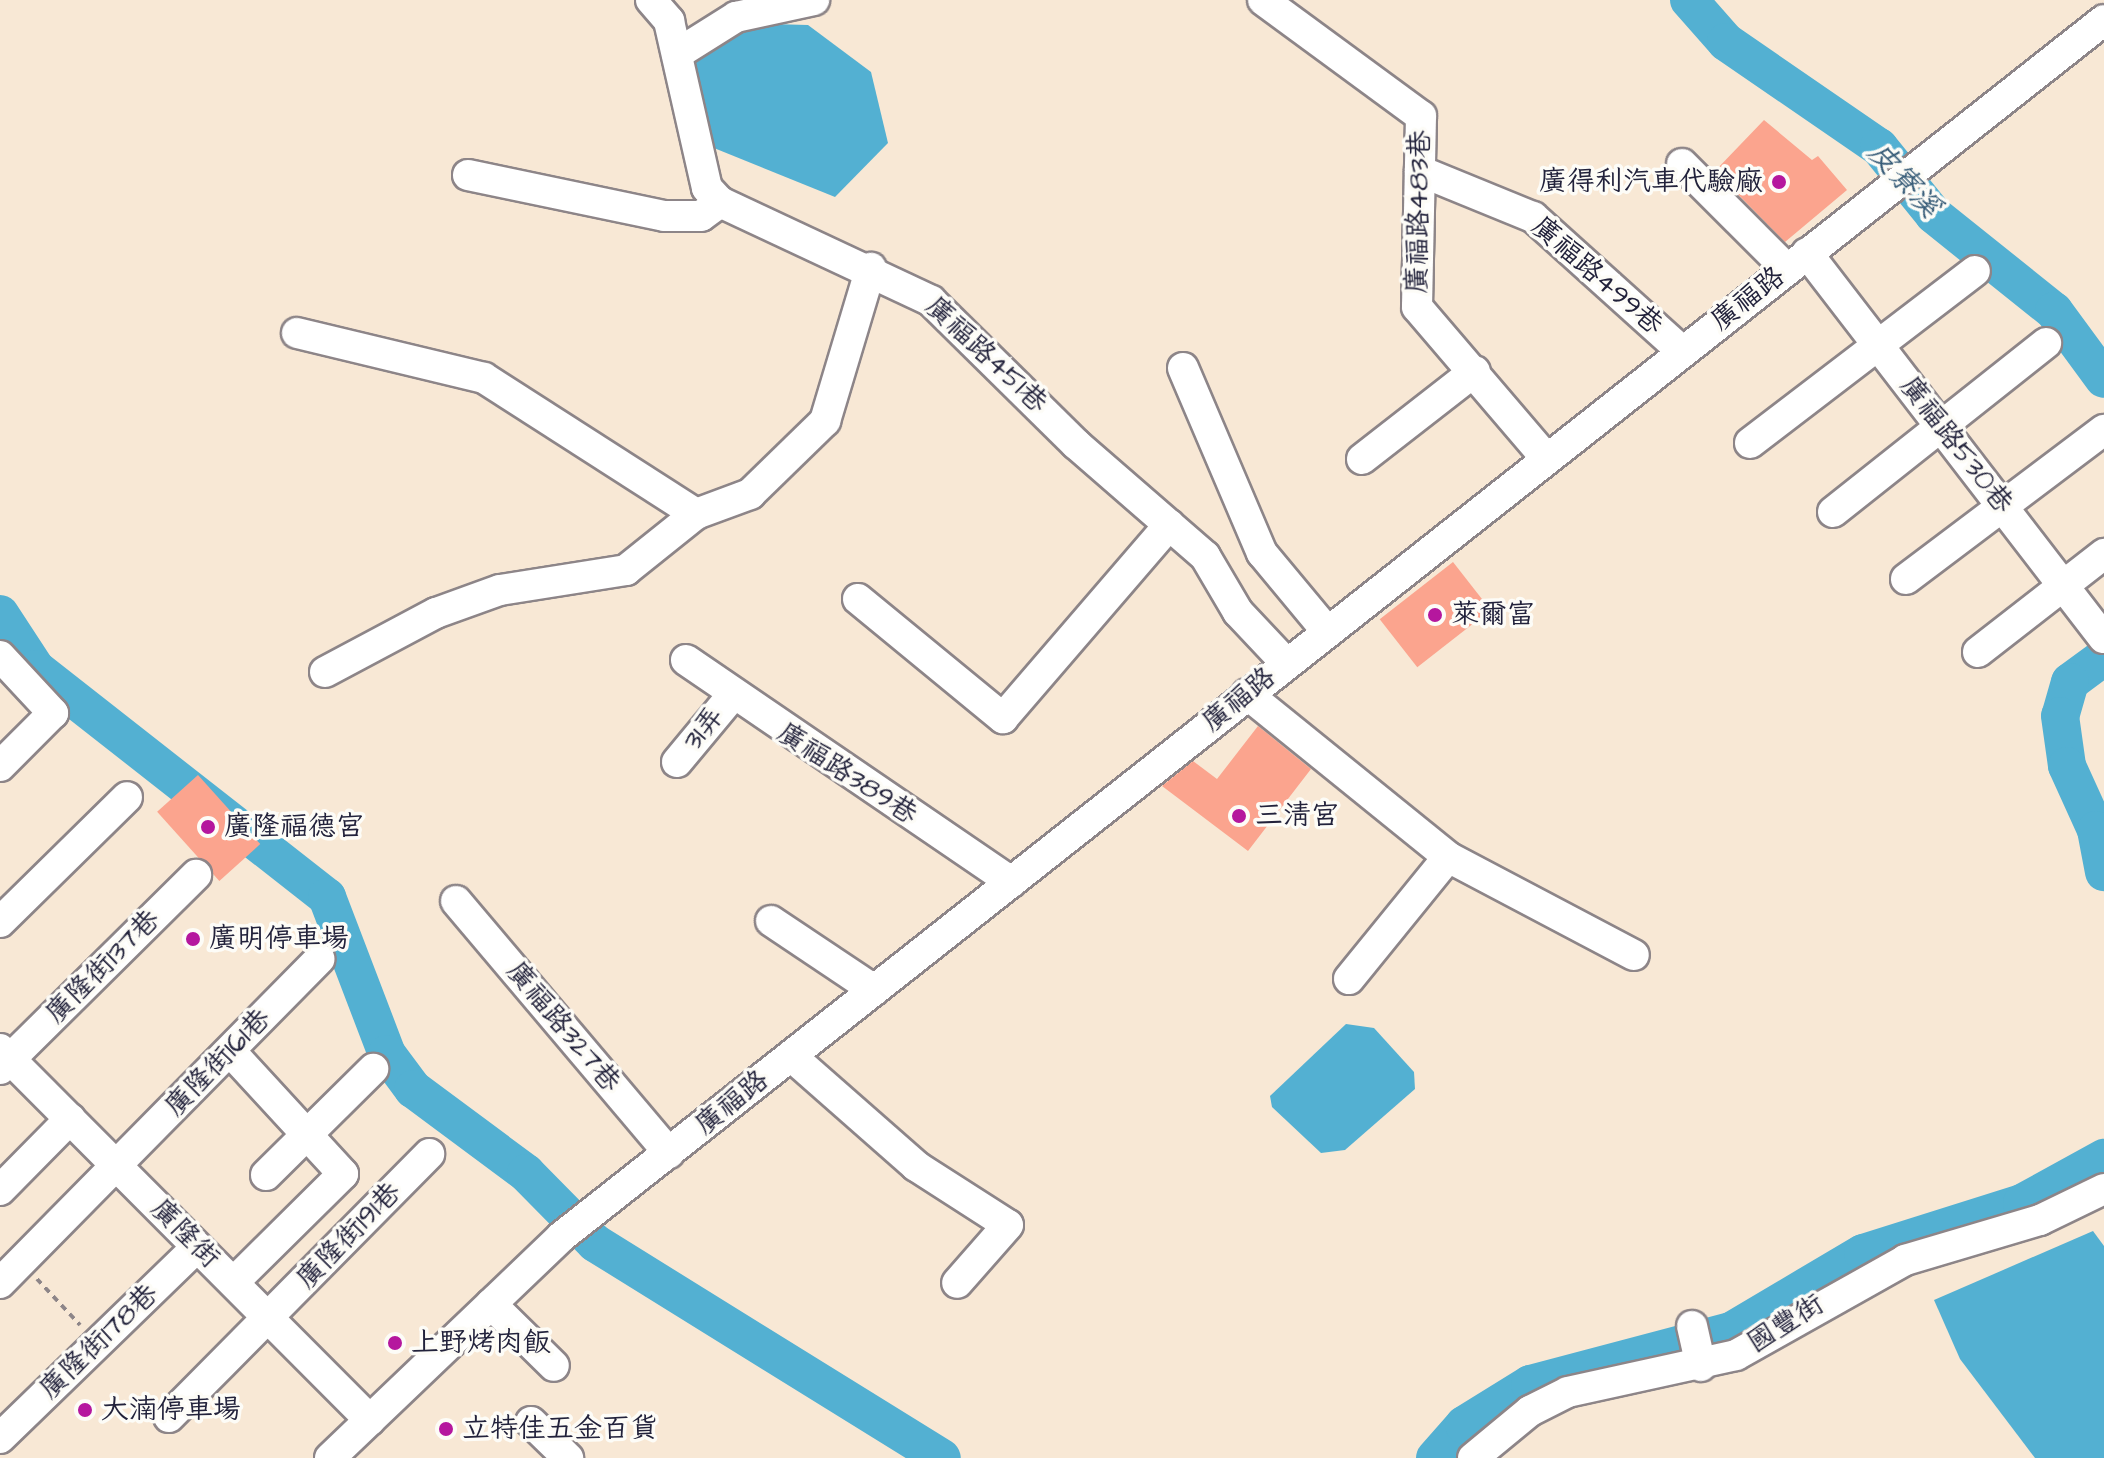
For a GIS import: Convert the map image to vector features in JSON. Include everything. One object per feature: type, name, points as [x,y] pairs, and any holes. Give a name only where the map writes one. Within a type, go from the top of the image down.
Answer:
[{"type":"street","points":[[468,175],[664,216],[701,216],[720,202],[707,188],[669,21],[651,0]]},
{"type":"street","points":[[677,54],[736,17],[814,0]]},
{"type":"street","name":"廣福路483巷","points":[[1263,0],[1421,116],[1417,307],[1475,371],[1546,458]]},
{"type":"street","name":"廣福路","points":[[491,1304],[561,1237],[1012,882],[1325,629],[2104,20]]},
{"type":"street","name":"廣福路530巷","points":[[1682,164],[1797,261],[1880,347],[2104,638]]},
{"type":"street","name":"廣福路499巷","points":[[1420,171],[1533,217],[1682,351]]},
{"type":"street","name":"廣福路451巷","points":[[720,202],[871,268],[931,301],[1205,556],[1238,612],[1286,663]]},
{"type":"street","points":[[325,672],[436,613],[500,590],[626,570],[696,514],[750,494],[825,421],[871,268]]},
{"type":"street","points":[[1750,443],[1880,347],[1975,271]]},
{"type":"street","points":[[297,333],[484,378],[696,514]]},
{"type":"street","points":[[1833,512],[2046,343]]},
{"type":"street","points":[[1183,368],[1262,553],[1325,629]]},
{"type":"street","points":[[1362,459],[1475,371]]},
{"type":"street","points":[[1906,579],[2104,430]]},
{"type":"street","points":[[858,599],[1003,718],[1169,525]]},
{"type":"street","points":[[1978,652],[2104,554]]},
{"type":"street","points":[[0,656],[53,713],[0,766]]},
{"type":"street","name":"廣福路389巷","points":[[686,660],[731,697],[1012,882]]},
{"type":"street","points":[[1247,694],[1448,857],[1634,955]]},
{"type":"street","name":"31弄","points":[[677,762],[731,697]]},
{"type":"street","points":[[0,922],[127,797]]},
{"type":"street","points":[[1349,979],[1448,857]]},
{"type":"street","name":"廣隆街137巷","points":[[3,1059],[196,875]]},
{"type":"street","name":"廣福路327巷","points":[[456,901],[669,1153]]},
{"type":"street","points":[[771,921],[874,990]]},
{"type":"street","name":"廣隆街161巷","points":[[11,1272],[319,959]]},
{"type":"street","points":[[230,1051],[310,1133],[343,1174],[234,1282]]},
{"type":"street","points":[[791,1056],[916,1166],[1008,1225],[957,1283]]},
{"type":"street","name":"廣隆街","points":[[3,1059],[70,1119],[370,1420]]},
{"type":"street","points":[[266,1175],[373,1069]]},
{"type":"street","points":[[0,1190],[70,1119]]},
{"type":"street","name":"廣隆街191巷","points":[[169,1417],[429,1154]]},
{"type":"street","name":"國豐街","points":[[1473,1458],[1530,1411],[1568,1392],[1701,1366],[1736,1355],[1905,1260],[2040,1220],[2104,1189]]},
{"type":"street","name":"廣隆街178巷","points":[[0,1438],[197,1247]]},
{"type":"street","points":[[330,1458],[491,1304],[554,1366]]},
{"type":"street","points":[[1692,1326],[1701,1366]]},
{"type":"street","points":[[531,1422],[568,1458]]},
{"type":"path","points":[[11,1272],[98,1343]]},
{"type":"water","points":[[738,23],[808,25],[871,72],[888,143],[835,197],[709,146],[688,79],[702,46]]},
{"type":"water","points":[[1346,1024],[1374,1028],[1414,1072],[1415,1089],[1345,1150],[1321,1153],[1272,1107],[1270,1096]]},
{"type":"water","points":[[2093,1231],[2104,1246],[2104,1458],[2035,1458],[1960,1359],[1934,1300]]},
{"type":"building","name":"廣得利汽車代驗廠","points":[[1764,120],[1812,160],[1818,156],[1847,190],[1785,242],[1715,171]]},
{"type":"building","name":"萊爾富","points":[[1453,562],[1491,610],[1417,667],[1380,619]]},
{"type":"building","name":"三清宮","points":[[1258,726],[1311,769],[1248,851],[1162,786],[1193,761],[1217,779]]},
{"type":"building","name":"廣隆福德宮","points":[[198,775],[260,844],[219,881],[157,812]]},
{"type":"waterway","name":"皮寮溪","points":[[1689,0],[1726,42],[1879,147],[1934,215],[2054,311],[2104,379]]},
{"type":"waterway","points":[[0,614],[36,669],[327,897],[387,1054],[413,1089],[526,1173],[595,1243],[942,1458]]},
{"type":"waterway","name":"皮寮溪","points":[[2104,657],[2070,682],[2060,716],[2067,766],[2096,830],[2104,872]]},
{"type":"waterway","points":[[1435,1458],[1464,1425],[1530,1384],[1731,1331],[1863,1253],[2022,1203],[2104,1158]]},
{"type":"place","name":"廣得利汽車代驗廠","points":[[1779,182]]},
{"type":"place","name":"萊爾富","points":[[1435,615]]},
{"type":"place","name":"三清宮","points":[[1239,816]]},
{"type":"place","name":"廣隆福德宮","points":[[208,827]]},
{"type":"place","name":"廣明停車場","points":[[193,939]]},
{"type":"place","name":"上野烤肉飯","points":[[395,1343]]},
{"type":"place","name":"大湳停車場","points":[[85,1410]]},
{"type":"place","name":"立特佳五金百貨","points":[[446,1429]]}]
